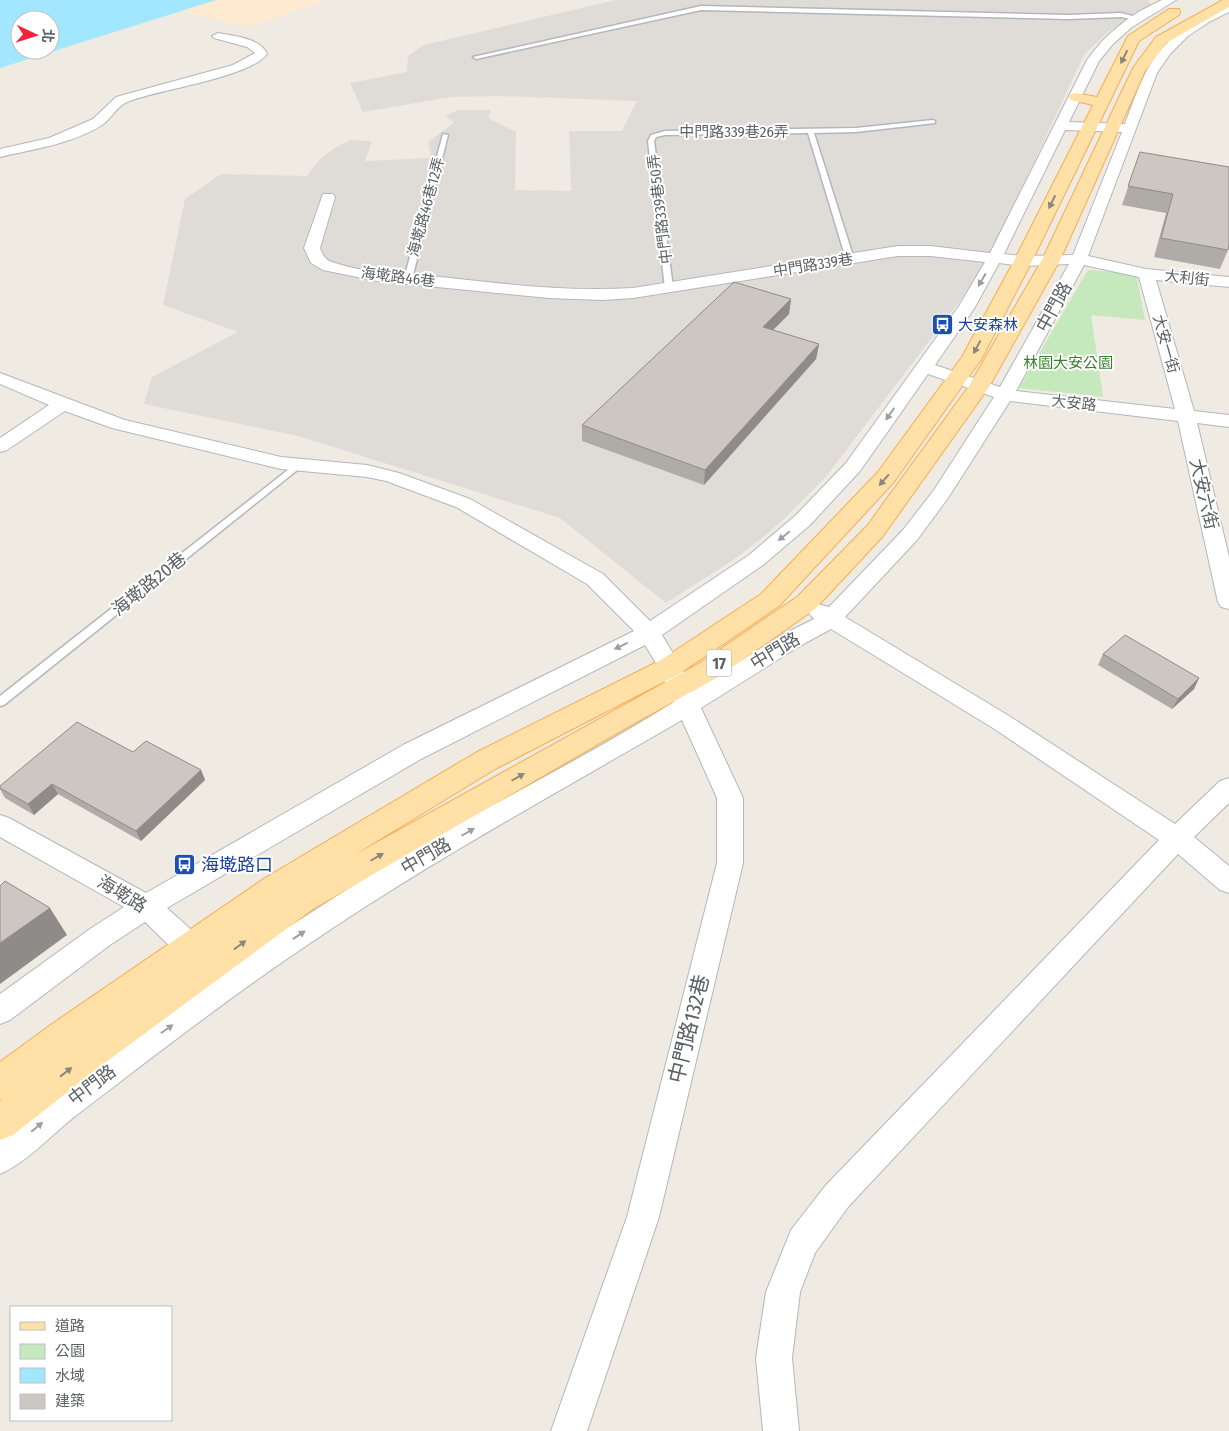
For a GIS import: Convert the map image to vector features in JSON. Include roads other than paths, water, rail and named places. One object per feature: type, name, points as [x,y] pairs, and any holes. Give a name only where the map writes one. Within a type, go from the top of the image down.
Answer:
[{"type":"main road","name":"中門路","points":[[1110,128],[1102,102],[1133,39],[1176,11],[1204,0]]},
{"type":"main road","name":"中門路","points":[[0,1123],[86,1057],[214,980],[302,900],[709,670],[806,603],[875,530],[968,383],[1051,260],[1110,128],[1138,71],[1161,40],[1229,2]]},
{"type":"main road","points":[[1076,98],[1102,102]]},
{"type":"main road","name":"中門路","points":[[0,1083],[276,887],[487,760],[679,686],[770,600],[886,477],[968,383],[972,358],[1023,261],[1110,128]]},
{"type":"street","points":[[0,1010],[146,906],[412,752],[649,633],[732,577],[803,520],[853,467],[967,307],[995,257],[1062,126],[1093,60],[1107,42],[1137,18],[1171,0]]},
{"type":"street","name":"中門路","points":[[679,686],[790,641],[830,620],[910,535],[941,494],[1005,395],[1079,259],[1110,128],[1160,56],[1190,28],[1229,8]]},
{"type":"street","points":[[0,152],[53,141],[98,122],[121,100],[237,68],[256,59],[261,54],[259,49],[251,44],[218,36]]},
{"type":"street","points":[[1062,126],[1110,128]]},
{"type":"street","name":"海墘路46巷","points":[[328,197],[312,248],[317,260],[329,267],[377,276],[548,293]]},
{"type":"street","name":"中門路339巷","points":[[548,293],[602,295],[669,288],[898,251],[930,251],[1023,261],[1079,259]]},
{"type":"street","name":"大利街","points":[[1079,259],[1146,274],[1229,282]]},
{"type":"street","name":"大安一街","points":[[1146,274],[1186,415]]},
{"type":"street","name":"大安路","points":[[924,367],[1005,395],[1229,421]]},
{"type":"street","name":"中門路132巷","points":[[0,378],[63,404],[119,424],[191,443],[281,463],[367,471],[392,476],[463,503],[595,579],[649,633],[679,686],[730,798],[730,863],[642,1217],[569,1431]]},
{"type":"street","points":[[0,446],[63,404]]},
{"type":"street","name":"大安六街","points":[[1186,415],[1229,602]]},
{"type":"street","points":[[806,603],[830,620],[1001,722],[1178,839],[1229,882]]},
{"type":"street","points":[[781,1431],[774,1358],[783,1292],[803,1242],[837,1196],[1202,812],[1229,788]]},
{"type":"street","name":"海墘路","points":[[0,824],[146,906],[190,947],[214,980]]},
{"type":"street","name":"中門路","points":[[0,1158],[214,980]]},
{"type":"lane","points":[[476,57],[702,8],[1068,17],[1120,16],[1137,18]]},
{"type":"lane","name":"中門路339巷26弄","points":[[657,134],[882,129],[933,122]]},
{"type":"lane","name":"中門路339巷26弄","points":[[810,132],[850,260]]},
{"type":"lane","name":"中門路339巷50弄","points":[[657,134],[653,136],[651,141],[669,288]]},
{"type":"lane","name":"海墘路46巷12弄","points":[[408,279],[445,135]]},
{"type":"lane","name":"海墘路20巷","points":[[0,702],[298,465]]},
{"type":"water","points":[[0,0],[216,0],[60,49],[60,10],[10,10],[10,60],[25,60],[0,68]]},
{"type":"place","name":"大安森林","points":[[942,325]]},
{"type":"place","name":"海墘路口","points":[[185,865]]},
{"type":"park label","name":"林園大安公園","points":[[1068,363]]}]
